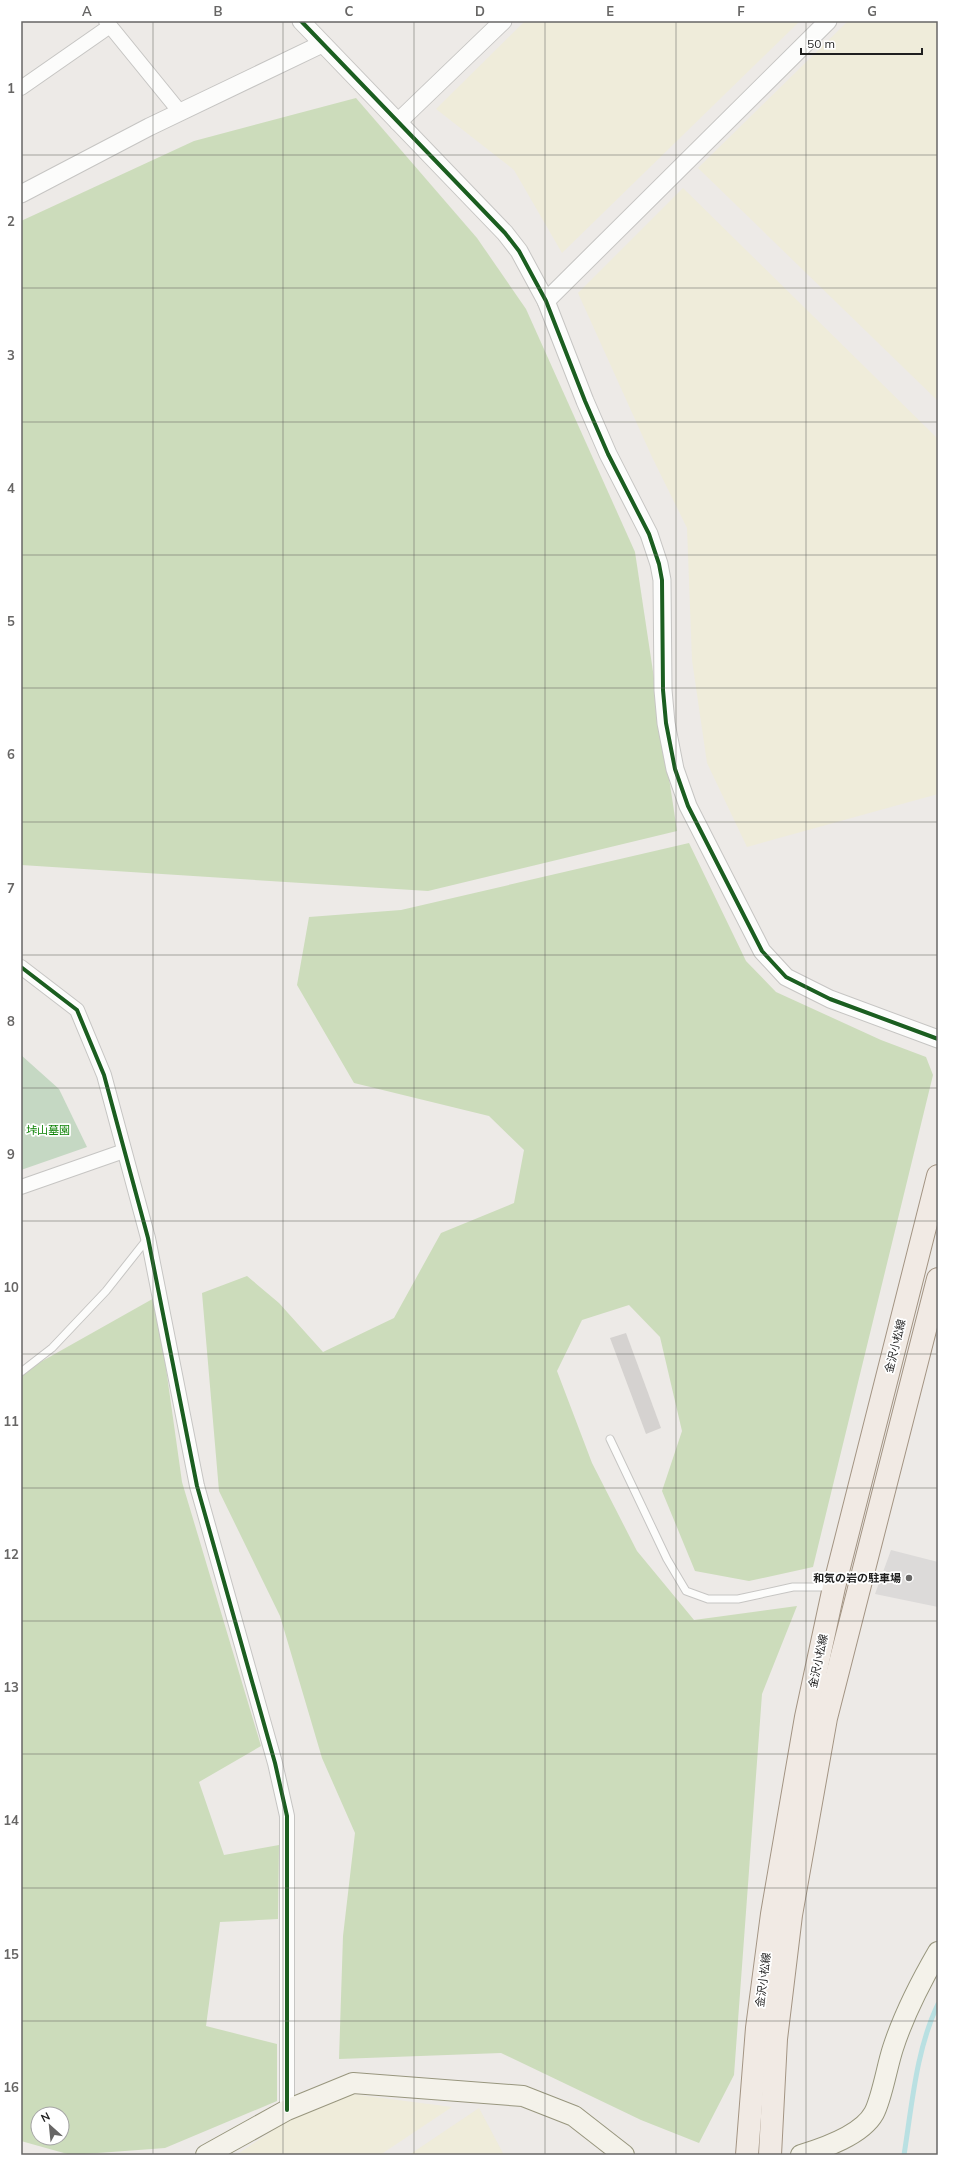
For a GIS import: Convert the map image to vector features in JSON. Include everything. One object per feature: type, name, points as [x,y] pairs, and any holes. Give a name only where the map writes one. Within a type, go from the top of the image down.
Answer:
[{"type":"main road","name":"金沢小松線","points":[[748,2155],[748,2129],[757,2028],[772,1914],[806,1717],[834,1587],[938,1176]]},
{"type":"main road","name":"金沢小松線","points":[[770,2155],[776,2039],[791,1915],[826,1718],[938,1278]]},
{"type":"main road","points":[[802,2155],[828,2146],[856,2132],[874,2113],[893,2048],[913,1995],[938,1952]]},
{"type":"main road","points":[[206,2155],[287,2110],[353,2083],[523,2096],[574,2116],[624,2155]]},
{"type":"street","points":[[301,21],[505,233],[519,251],[546,301],[588,409],[608,454],[649,534],[659,564],[663,594],[663,690],[666,723],[680,787],[725,881],[762,951],[786,977],[802,986],[836,1002],[938,1039]]},
{"type":"street","points":[[398,122],[503,21]]},
{"type":"street","points":[[546,301],[828,21]]},
{"type":"street","points":[[21,88],[108,23],[180,112]]},
{"type":"street","points":[[21,194],[180,112],[322,44]]},
{"type":"street","points":[[21,967],[78,1010],[104,1075],[148,1238],[197,1486],[275,1763],[287,1816],[287,2110]]},
{"type":"street","points":[[21,1186],[124,1151]]},
{"type":"lane","points":[[21,1372],[52,1348],[106,1291],[148,1238]]},
{"type":"lane","points":[[610,1439],[667,1559],[686,1591],[708,1599],[738,1599],[793,1587],[834,1587]]},
{"type":"shaded area","points":[[525,21],[800,21],[562,253],[514,170],[436,109]]},
{"type":"shaded area","points":[[848,21],[938,21],[938,401],[698,168]]},
{"type":"shaded area","points":[[683,188],[938,439],[938,794],[747,847],[707,763],[692,660],[687,528],[652,457],[578,293]]},
{"type":"shaded area","name":"和気の岩の駐車場","points":[[891,1550],[938,1562],[938,1607],[875,1594]]},
{"type":"shaded area","points":[[351,2094],[452,2107],[380,2155],[236,2155],[295,2116]]},
{"type":"shaded area","points":[[479,2108],[504,2155],[409,2155]]},
{"type":"green space","points":[[356,98],[477,238],[526,309],[635,552],[677,831],[428,891],[21,865],[21,221],[194,141]]},
{"type":"green space","points":[[689,843],[746,961],[776,992],[881,1040],[926,1057],[933,1075],[813,1567],[749,1581],[695,1571],[662,1491],[682,1431],[660,1337],[629,1305],[582,1320],[557,1371],[592,1463],[637,1551],[694,1620],[797,1606],[762,1694],[734,2075],[699,2143],[641,2120],[501,2053],[339,2059],[343,1936],[355,1833],[322,1758],[280,1616],[219,1491],[202,1293],[247,1276],[279,1303],[323,1352],[394,1318],[441,1233],[514,1203],[524,1150],[489,1116],[354,1083],[297,985],[309,917],[401,910]]},
{"type":"green space","name":"垰山墓園","points":[[21,1055],[59,1089],[87,1147],[21,1170]]},
{"type":"green space","points":[[156,1297],[182,1482],[261,1746],[199,1782],[224,1855],[279,1845],[278,1919],[220,1922],[206,2026],[277,2044],[277,2101],[165,2148],[71,2155],[39,2146],[70,2146],[70,2106],[30,2106],[30,2144],[21,2141],[21,1373]]},
{"type":"building","points":[[626,1333],[661,1428],[646,1434],[610,1338]]},
{"type":"waterway","points":[[904,2155],[912,2097],[920,2059],[938,2004]]},
{"type":"cycle path","points":[[301,21],[505,233],[519,251],[546,301],[585,401],[608,454],[649,534],[659,564],[662,580],[663,690],[666,723],[675,769],[688,806],[762,951],[786,977],[830,999],[938,1039]]},
{"type":"cycle path","points":[[21,967],[77,1010],[104,1075],[148,1238],[197,1486],[275,1763],[287,1816],[287,2110]]},
{"type":"place","name":"和気の岩の駐車場","points":[[909,1578]]}]
